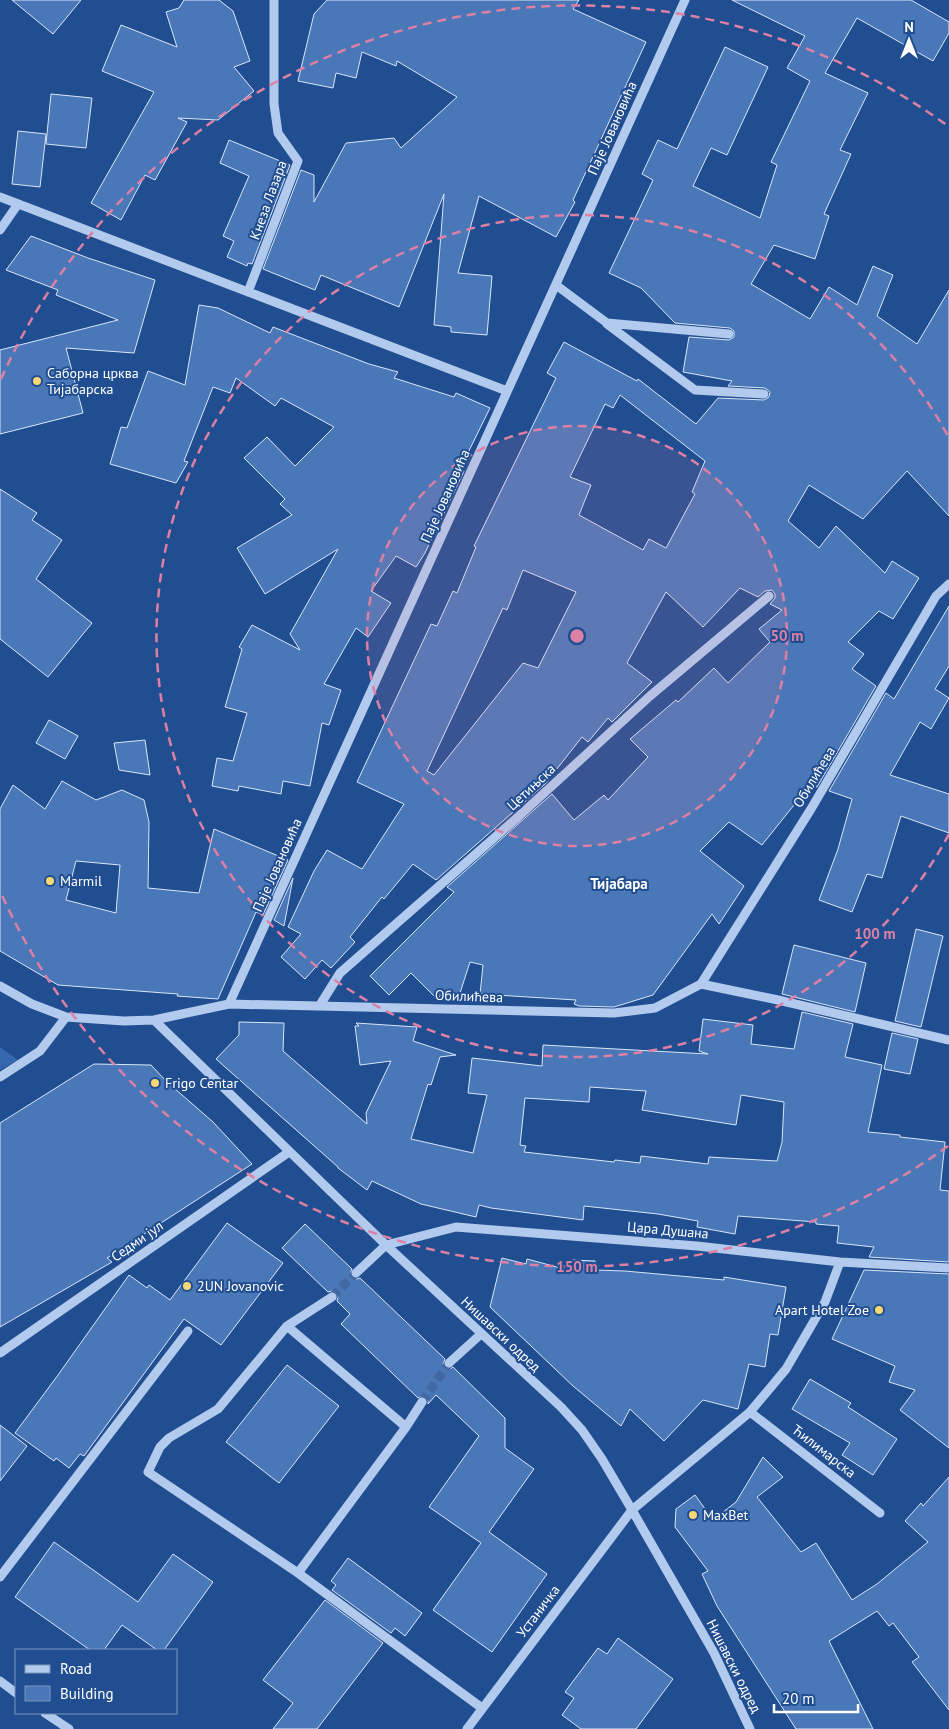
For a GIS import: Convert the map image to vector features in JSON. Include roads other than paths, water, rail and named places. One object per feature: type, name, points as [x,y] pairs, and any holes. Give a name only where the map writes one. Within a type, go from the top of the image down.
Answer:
[{"type":"street","name":"Кнеза Лазара","points":[[248,292],[298,161],[278,134],[274,104],[274,0]]},
{"type":"street","name":"Паје Јовановића","points":[[229,1004],[685,0]]},
{"type":"street","points":[[0,197],[508,391]]},
{"type":"street","points":[[0,230],[18,204]]},
{"type":"street","points":[[556,286],[695,390],[764,394]]},
{"type":"street","points":[[607,323],[729,334]]},
{"type":"street","name":"Обилићева","points":[[0,986],[32,1004],[66,1017],[124,1021],[154,1020],[229,1004],[614,1013],[655,1008],[701,984],[811,809],[936,596],[949,584]]},
{"type":"street","name":"Цетињска","points":[[320,1005],[340,973],[518,817],[650,696],[769,596]]},
{"type":"street","points":[[701,984],[949,1040]]},
{"type":"street","points":[[0,1077],[40,1052],[66,1017]]},
{"type":"street","name":"Нишавски одред","points":[[154,1020],[386,1245],[561,1407],[582,1430],[602,1459],[714,1653],[750,1729]]},
{"type":"street","name":"Седми јул","points":[[0,1353],[289,1152]]},
{"type":"street","name":"Цара Душана","points":[[386,1245],[456,1227],[697,1246],[840,1262],[949,1268]]},
{"type":"street","points":[[356,1273],[386,1245]]},
{"type":"street","points":[[632,1510],[750,1412],[786,1370],[825,1302],[840,1262]]},
{"type":"street","points":[[332,1296],[287,1326],[218,1409],[169,1438],[160,1447],[148,1472],[298,1573],[482,1708]]},
{"type":"street","points":[[287,1326],[406,1426]]},
{"type":"street","points":[[0,1577],[188,1331]]},
{"type":"street","points":[[449,1363],[481,1334]]},
{"type":"street","points":[[298,1573],[422,1402]]},
{"type":"street","name":"Ћилимарска","points":[[750,1412],[880,1513]]},
{"type":"street","name":"Устаничка","points":[[467,1729],[632,1510]]},
{"type":"street","points":[[0,1681],[15,1691]]},
{"type":"street","points":[[47,1714],[69,1729]]},
{"type":"tunnel","points":[[332,1297],[356,1273]]},
{"type":"tunnel","points":[[422,1402],[449,1363]]},
{"type":"place","name":"Саборна црква Тијабарска","points":[[37,381]]},
{"type":"place","name":"Marmil","points":[[50,881]]},
{"type":"place","name":"Frigo Centar","points":[[155,1083]]},
{"type":"place","name":"2UN Jovanovic","points":[[187,1286]]},
{"type":"place","name":"Apart Hotel Zoe","points":[[879,1310]]},
{"type":"place","name":"MaxBet","points":[[693,1515]]},
{"type":"district","name":"Тијабара","points":[[619,883]]}]
